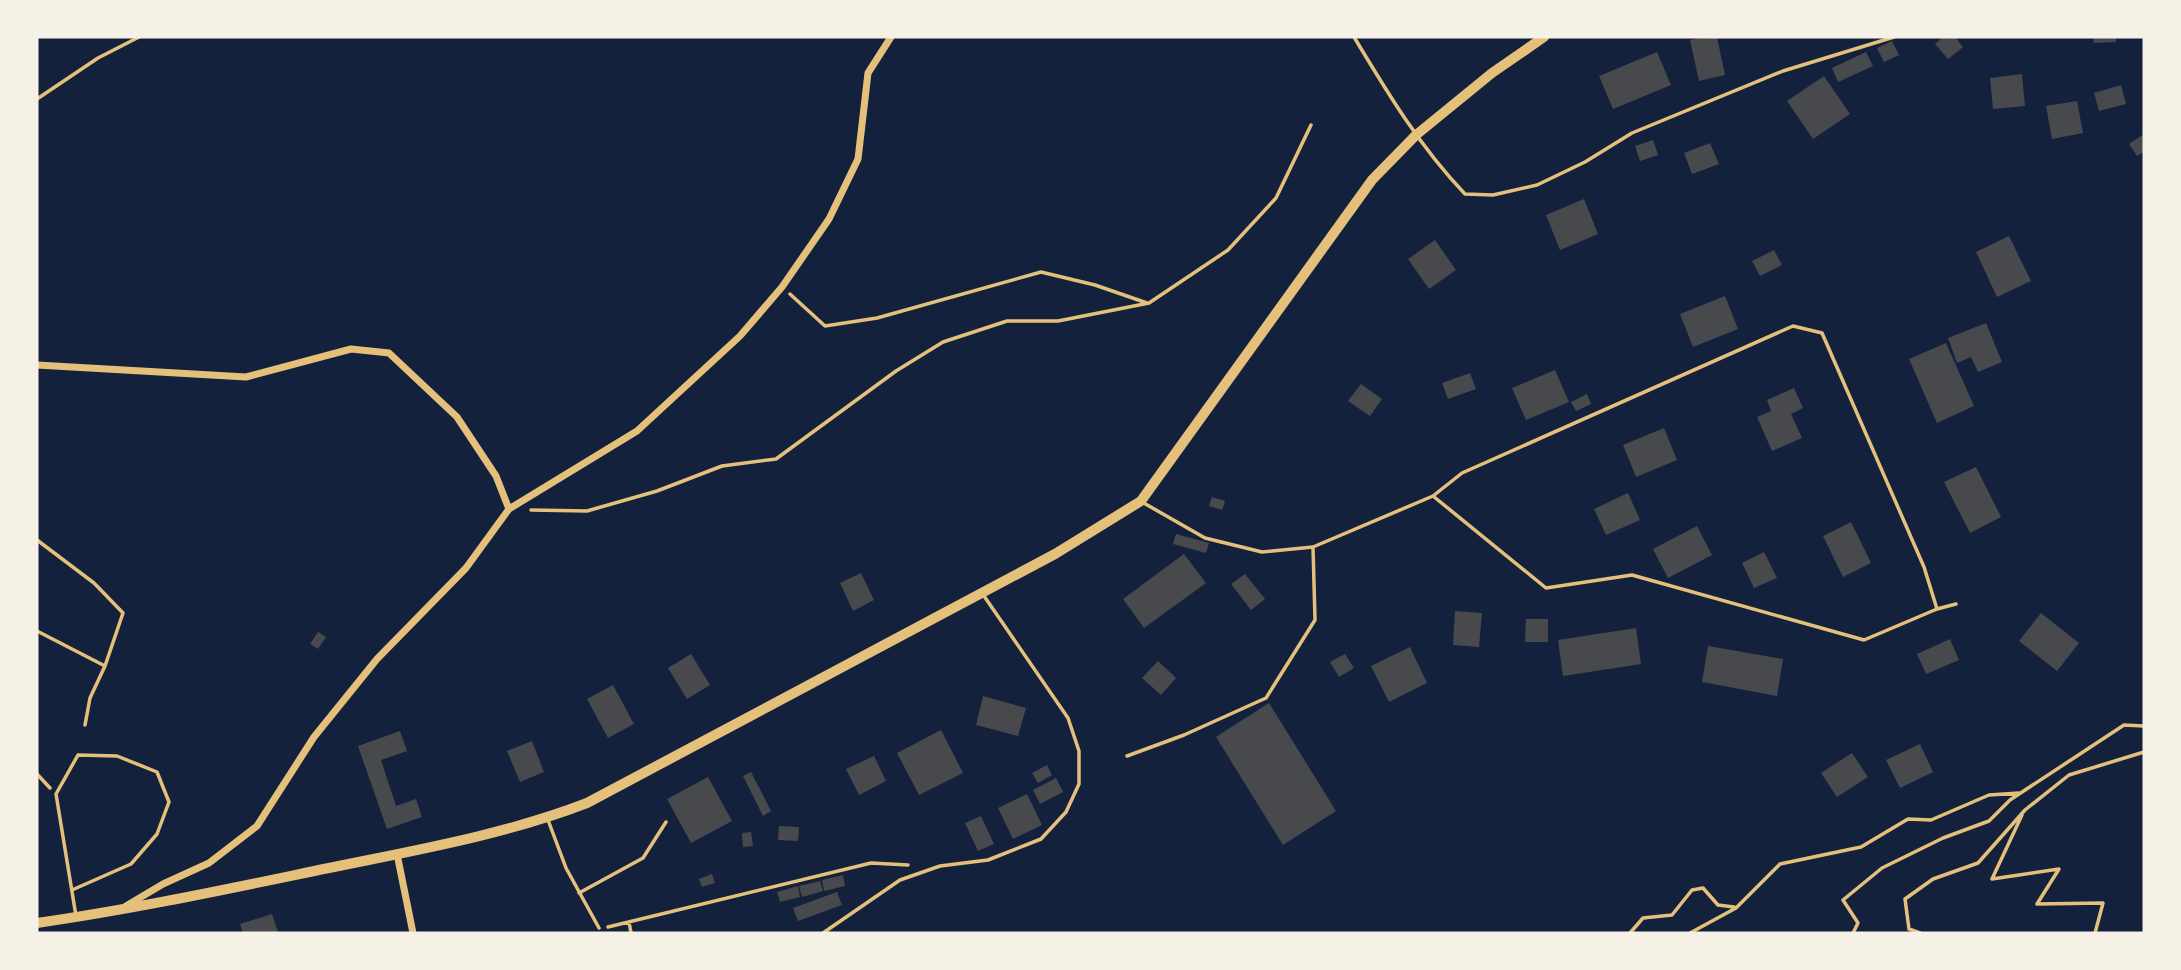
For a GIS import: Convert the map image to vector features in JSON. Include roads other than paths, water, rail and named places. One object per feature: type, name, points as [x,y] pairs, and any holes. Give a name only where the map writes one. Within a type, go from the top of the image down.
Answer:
[{"type":"main road","points":[[37,923],[118,911],[397,854],[498,832],[547,818],[598,797],[1055,554],[1141,501],[1372,180],[1416,135],[1492,73],[1544,37]]},
{"type":"street","points":[[118,911],[163,884],[209,863],[257,826],[314,737],[377,659],[466,568],[509,509],[637,432],[740,336],[782,287],[829,219],[858,159],[868,73],[891,37]]},
{"type":"street","points":[[37,365],[246,377],[351,349],[389,353],[457,417],[496,476],[509,509]]},
{"type":"street","points":[[397,854],[413,933]]},
{"type":"lane","points":[[1353,37],[1416,135],[1445,173],[1465,194],[1493,195],[1537,185],[1585,162],[1632,133],[1783,71],[1894,37]]},
{"type":"lane","points":[[1141,501],[1205,538],[1262,552],[1313,547],[1433,496],[1462,473],[1793,327],[1822,334],[1924,567],[1937,609]]},
{"type":"lane","points":[[1433,496],[1546,588],[1632,575],[1864,640],[1937,609],[1956,604]]},
{"type":"lane","points":[[1127,755],[1184,735],[1266,698],[1315,620],[1313,547]]},
{"type":"lane","points":[[823,933],[900,880],[940,866],[988,860],[1041,839],[1066,813],[1079,784],[1079,751],[1068,718],[981,591]]},
{"type":"lane","points":[[72,890],[131,864],[157,834],[169,802],[156,772],[117,756],[78,755],[56,794],[72,890],[77,918]]},
{"type":"lane","points":[[547,818],[559,851],[599,928]]},
{"type":"lane","points":[[579,893],[643,858],[666,822]]}]
